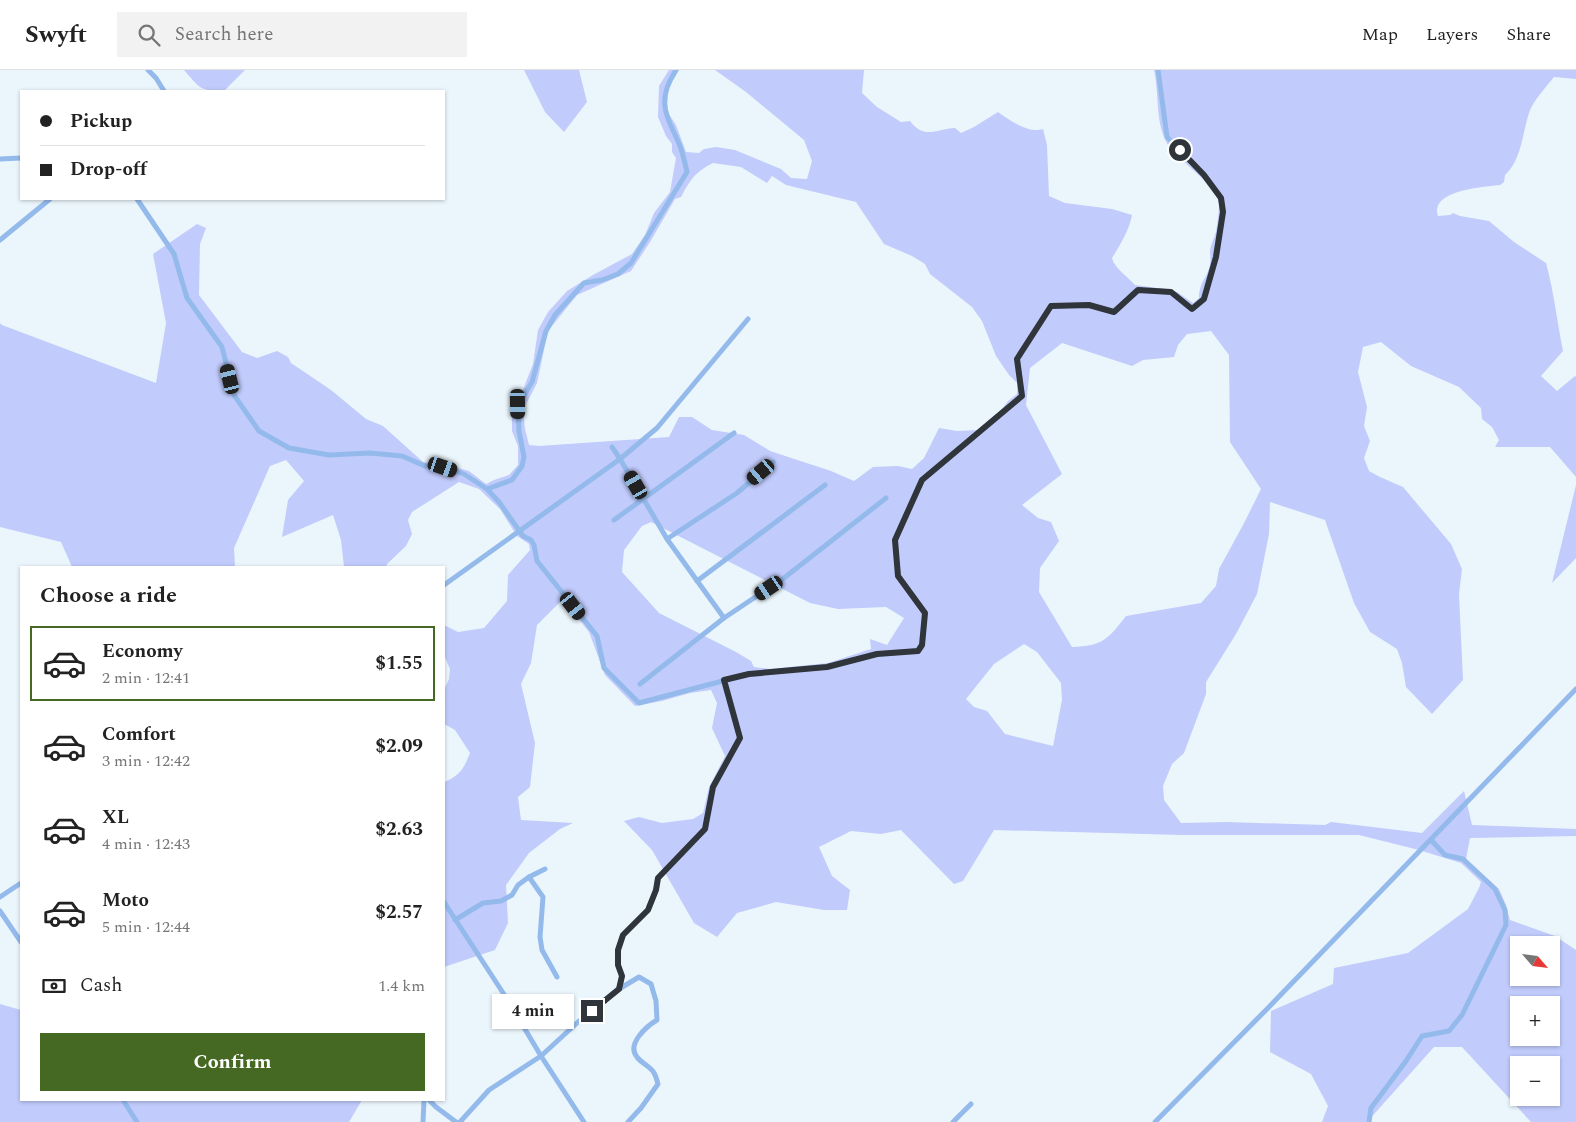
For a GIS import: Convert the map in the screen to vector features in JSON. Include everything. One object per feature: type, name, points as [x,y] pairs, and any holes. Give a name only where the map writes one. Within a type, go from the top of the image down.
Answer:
[{"type":"street","points":[[148,70],[163,90]]},
{"type":"street","points":[[487,489],[512,480],[522,466],[524,457],[519,431],[518,404],[532,382],[546,331],[555,315],[584,283],[602,280],[618,274],[631,263],[688,172],[680,147],[666,115],[664,98],[668,81],[676,70]]},
{"type":"street","points":[[138,200],[174,254],[187,298],[222,347],[234,395],[259,431],[289,448],[329,455],[370,452],[402,456],[426,466],[443,467],[464,474],[487,489],[499,502],[523,536],[531,540],[534,545],[537,561],[597,636],[604,668],[639,703],[749,674],[827,667],[877,654],[918,651],[922,645],[925,613],[898,576],[895,540],[922,480],[1022,396],[1017,359],[1051,306],[1089,305],[1114,312],[1138,290],[1171,292],[1192,309],[1204,299],[1216,257],[1223,212],[1221,198],[1204,175],[1167,137],[1158,70]]},
{"type":"street","points":[[0,159],[20,158]]},
{"type":"street","points":[[0,240],[49,200]]},
{"type":"street","points":[[445,584],[620,459],[657,428],[748,319]]},
{"type":"street","points":[[614,520],[734,433]]},
{"type":"street","points":[[612,447],[667,539],[724,618]]},
{"type":"street","points":[[667,539],[737,493],[773,462]]},
{"type":"street","points":[[697,581],[825,485]]},
{"type":"street","points":[[640,684],[724,618],[784,578],[886,498]]},
{"type":"street","points":[[619,989],[622,976],[618,965],[618,950],[623,935],[648,910],[656,890],[658,878],[705,829],[713,787],[740,738],[724,680]]},
{"type":"street","points":[[1155,1122],[1576,689]]},
{"type":"street","points":[[1369,1122],[1371,1108],[1422,1036],[1449,1031],[1462,1015],[1506,925],[1505,910],[1494,890],[1463,859],[1445,855],[1431,840]]},
{"type":"street","points":[[455,920],[483,903],[501,901],[512,895],[518,885],[529,876],[545,869]]},
{"type":"street","points":[[529,876],[543,897],[540,938],[542,950],[557,977]]},
{"type":"street","points":[[0,897],[20,884]]},
{"type":"street","points":[[445,904],[584,1122]]},
{"type":"street","points":[[0,911],[20,941]]},
{"type":"street","points":[[460,1122],[489,1090],[541,1056],[572,1027],[619,989],[639,977],[651,984],[656,1002],[657,1020],[642,1031],[634,1048],[636,1056],[654,1071],[658,1084],[641,1108],[628,1122]]},
{"type":"street","points":[[124,1101],[137,1122]]},
{"type":"street","points":[[423,1122],[424,1101]]},
{"type":"street","points":[[430,1101],[456,1122]]},
{"type":"street","points":[[953,1122],[971,1104]]},
{"type":"shaded area","points":[[184,70],[245,70],[225,90],[205,89],[193,81]]},
{"type":"shaded area","points":[[524,70],[579,70],[587,102],[564,132],[545,112]]},
{"type":"shaded area","points":[[669,70],[679,70],[668,89],[667,111],[676,125],[686,152],[699,153],[704,149],[716,147],[735,150],[781,169],[791,178],[807,179],[812,161],[804,140],[746,92],[715,70],[864,70],[862,93],[877,107],[901,122],[910,121],[915,127],[925,132],[955,128],[961,133],[998,112],[1026,128],[1032,130],[1043,129],[1047,145],[1049,196],[1065,203],[1112,209],[1132,215],[1121,243],[1112,258],[1115,265],[1135,285],[1177,292],[1193,303],[1199,298],[1200,288],[1209,270],[1210,250],[1216,232],[1219,205],[1213,190],[1175,154],[1165,139],[1159,120],[1154,70],[1576,70],[1576,79],[1554,77],[1533,104],[1521,146],[1515,162],[1505,175],[1504,182],[1500,185],[1460,191],[1449,195],[1437,207],[1438,216],[1453,213],[1489,221],[1514,242],[1546,263],[1563,351],[1541,376],[1557,391],[1576,377],[1576,477],[1550,447],[1495,447],[1499,440],[1492,427],[1482,419],[1481,408],[1459,387],[1411,366],[1381,342],[1363,347],[1358,372],[1367,407],[1364,426],[1370,441],[1364,458],[1369,471],[1403,487],[1451,544],[1462,569],[1459,594],[1463,680],[1432,714],[1406,687],[1402,663],[1397,649],[1370,632],[1354,603],[1325,520],[1270,502],[1269,534],[1257,594],[1236,634],[1206,682],[1206,694],[1184,753],[1172,764],[1163,786],[1164,800],[1181,823],[1227,822],[1325,825],[1331,822],[1422,833],[1464,791],[1472,825],[1576,829],[1576,836],[1470,838],[1466,859],[1499,889],[1510,920],[1555,936],[1510,936],[1510,986],[1560,986],[1560,939],[1576,950],[1576,1122],[1531,1122],[1516,1106],[1560,1106],[1560,1056],[1510,1056],[1510,1099],[1462,1047],[1434,1047],[1367,1122],[1322,1122],[1328,1106],[1311,1074],[1270,1052],[1271,1011],[1333,984],[1334,968],[1408,953],[1468,909],[1481,882],[1461,863],[1359,835],[1182,835],[994,830],[963,881],[954,884],[901,830],[881,834],[851,831],[819,847],[832,876],[850,890],[847,910],[824,910],[776,902],[737,913],[717,937],[694,923],[652,850],[624,821],[639,817],[662,823],[693,819],[703,813],[709,787],[725,756],[712,728],[717,703],[711,690],[635,706],[605,675],[589,632],[564,601],[561,601],[537,625],[531,663],[521,684],[535,743],[530,787],[518,797],[521,820],[573,823],[560,829],[529,853],[506,885],[508,923],[495,950],[445,967],[445,782],[461,771],[470,753],[455,730],[445,725],[445,688],[449,679],[450,669],[445,657],[445,626],[458,632],[484,628],[507,601],[508,575],[530,550],[529,544],[517,536],[500,509],[479,489],[459,482],[412,512],[408,520],[412,534],[406,546],[386,566],[344,566],[341,540],[333,515],[282,537],[288,500],[304,481],[286,460],[270,466],[234,548],[235,566],[72,566],[61,542],[0,527],[0,323],[156,383],[166,323],[153,254],[197,224],[206,228],[200,244],[199,295],[242,352],[257,358],[277,351],[288,357],[291,363],[331,390],[366,419],[383,426],[423,462],[469,471],[486,484],[509,475],[518,465],[518,446],[512,431],[512,411],[533,364],[538,330],[548,312],[567,291],[632,254],[645,235],[654,213],[670,192],[676,158],[672,152],[672,144],[666,136],[658,117],[659,86]],"holes":[[[713,163],[741,167],[767,183],[772,176],[786,185],[856,202],[884,244],[925,264],[930,274],[972,307],[982,321],[996,356],[1017,383],[1017,394],[978,430],[957,431],[939,428],[924,458],[912,469],[898,466],[873,467],[854,481],[831,471],[770,451],[744,435],[712,430],[692,417],[679,417],[669,437],[539,446],[529,445],[523,410],[537,383],[548,331],[577,295],[631,271],[675,199],[681,197],[687,186],[702,170]],[[1211,331],[1229,355],[1230,442],[1261,489],[1219,569],[1216,586],[1201,603],[1126,616],[1104,640],[1091,645],[1072,647],[1039,592],[1040,568],[1059,541],[1051,522],[1038,518],[1022,505],[1062,474],[1026,405],[1030,368],[1062,343],[1132,366],[1143,360],[1174,357],[1178,345],[1187,334]],[[651,522],[810,603],[838,609],[886,607],[904,618],[887,645],[870,639],[871,649],[828,663],[770,669],[754,667],[751,661],[736,652],[659,613],[622,572],[624,550],[642,526]],[[1024,644],[1037,652],[1061,683],[1062,700],[1053,746],[1005,734],[987,711],[974,707],[966,699],[994,664]]]},
{"type":"shaded area","points":[[1576,485],[1576,558],[1552,583]]},
{"type":"shaded area","points":[[0,1004],[20,1010],[20,1101],[361,1101],[349,1122],[0,1122]]},
{"type":"route","points":[[592,1011],[619,989],[622,976],[618,965],[618,950],[623,935],[648,910],[656,890],[658,878],[705,829],[713,787],[740,738],[724,680],[749,674],[827,667],[877,654],[918,651],[922,645],[925,613],[898,576],[895,540],[922,480],[1022,396],[1017,359],[1051,306],[1089,305],[1114,312],[1138,290],[1171,292],[1192,309],[1204,299],[1216,257],[1223,212],[1221,198],[1204,175],[1180,150]]}]
